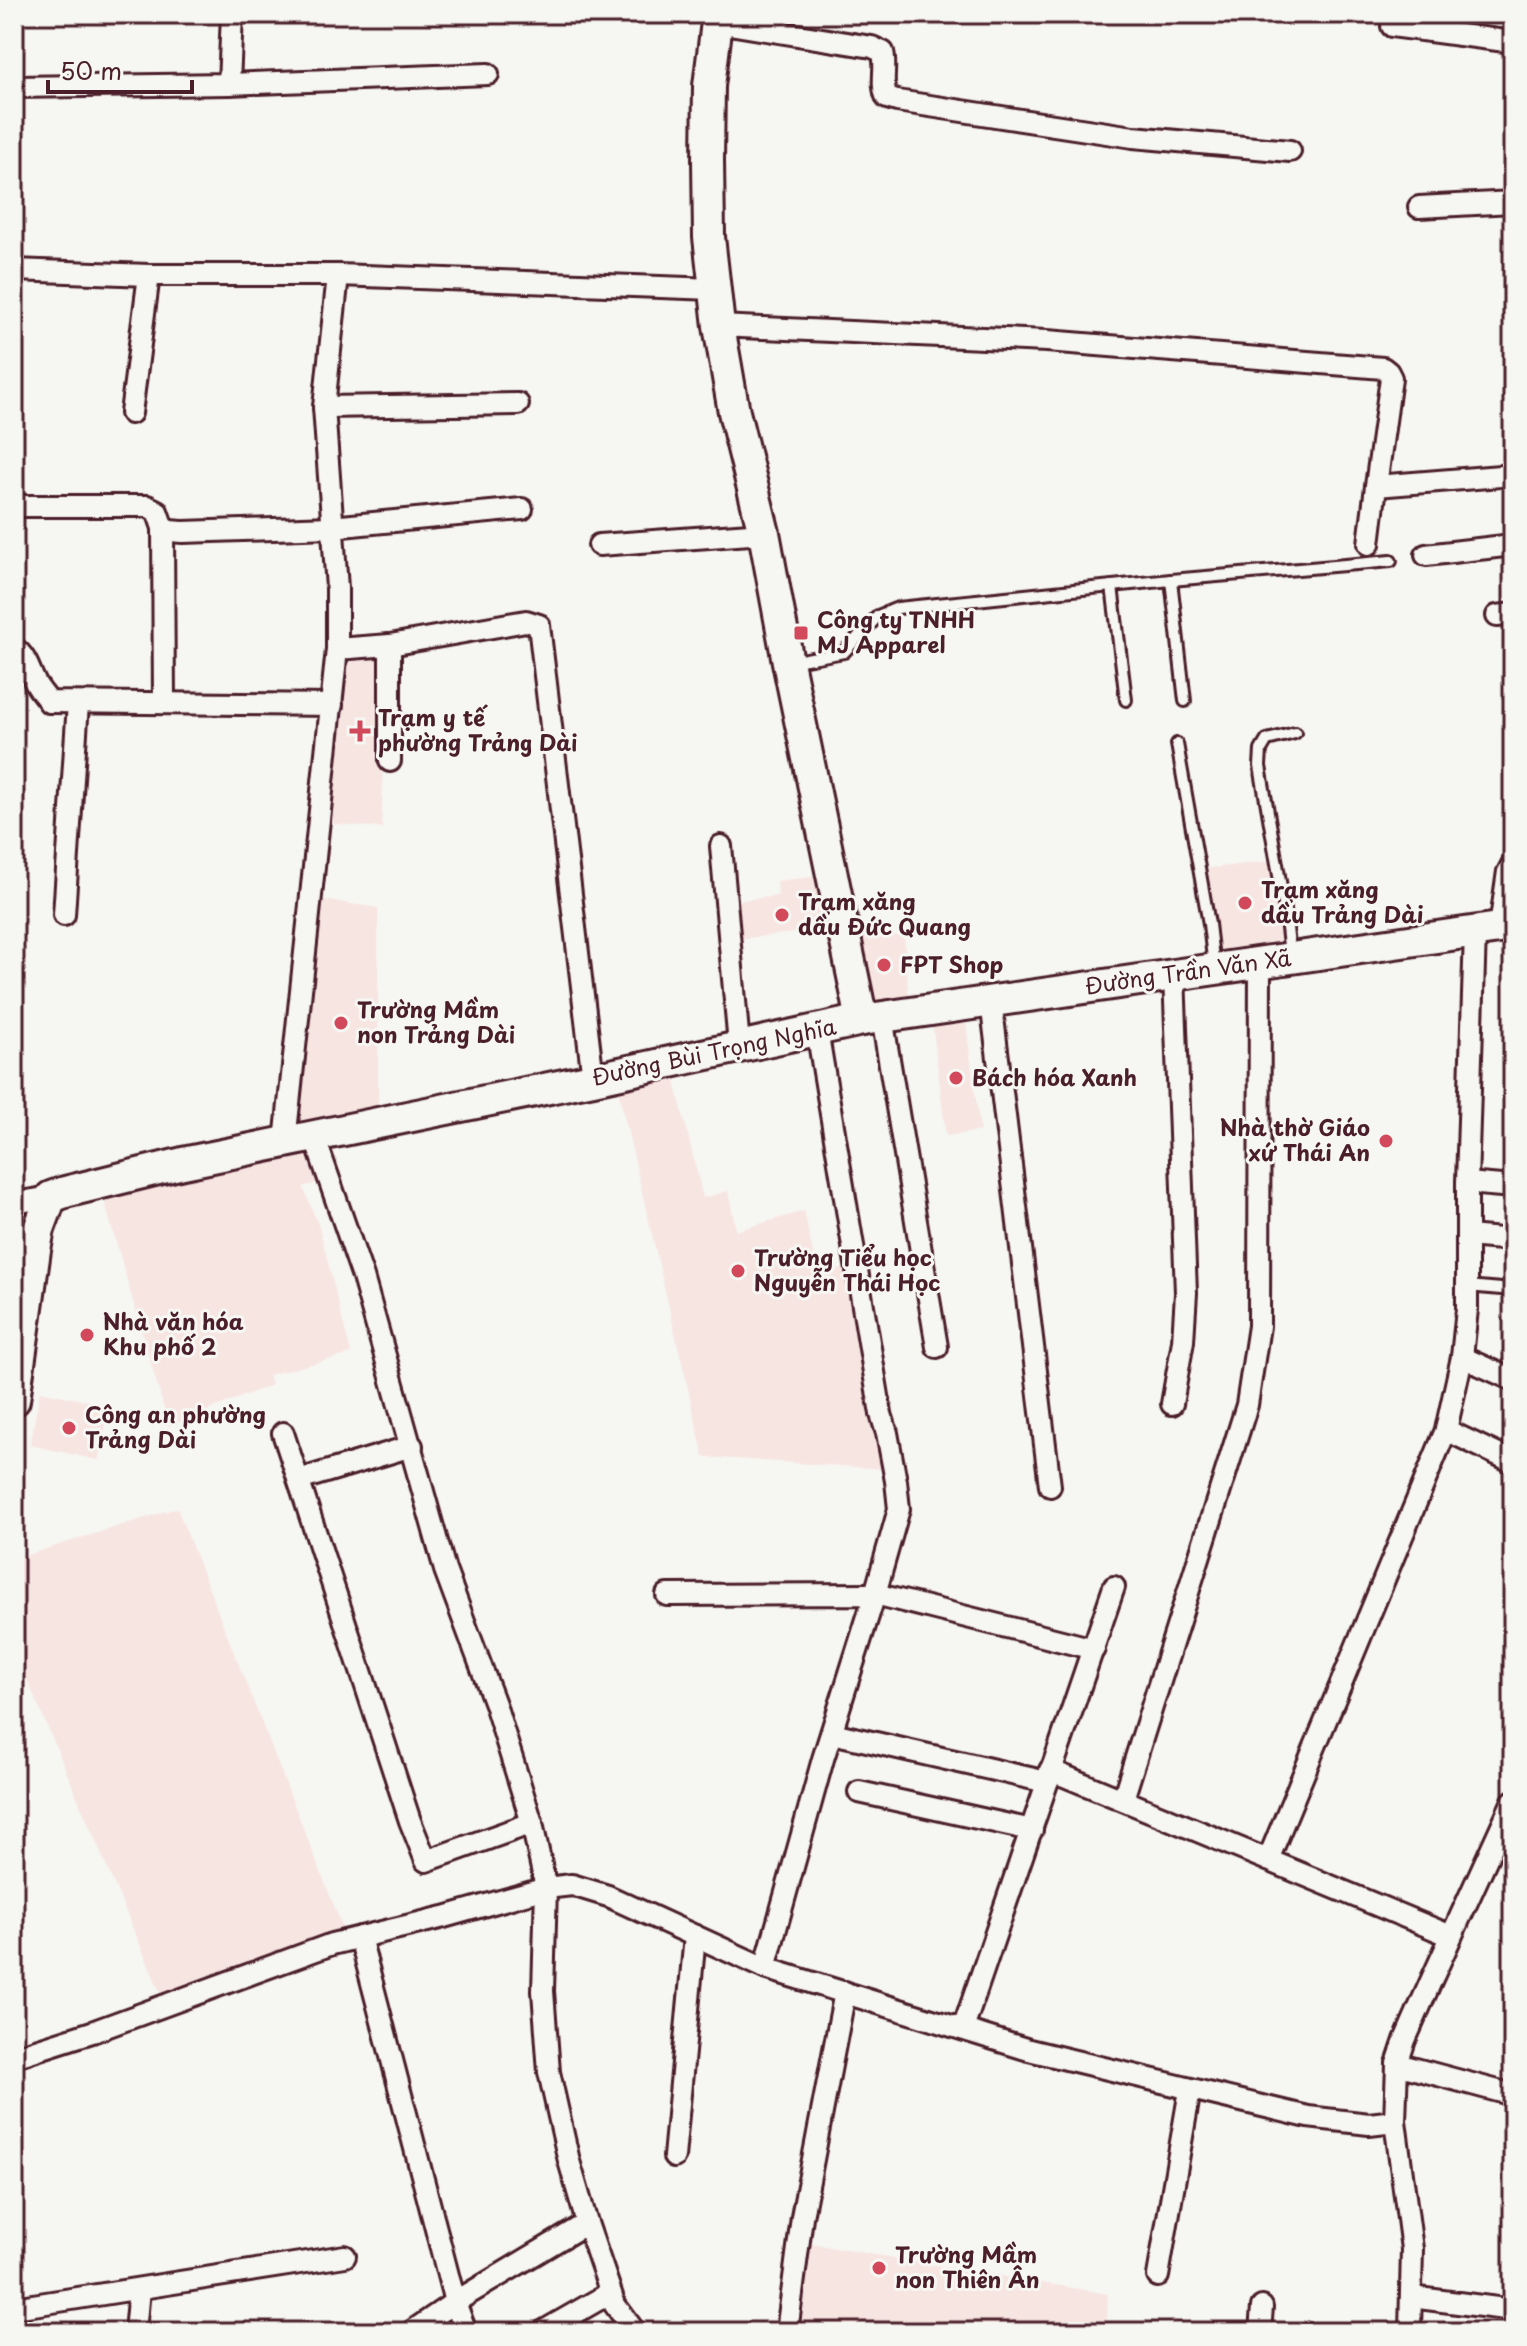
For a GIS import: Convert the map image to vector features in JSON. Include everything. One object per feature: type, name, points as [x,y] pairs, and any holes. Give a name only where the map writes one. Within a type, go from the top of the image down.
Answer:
[{"type":"street","points":[[229,84],[232,14]]},
{"type":"street","points":[[717,18],[872,47],[883,52],[886,64],[883,90],[887,98],[897,101],[1133,137],[1290,151]]},
{"type":"street","name":"Đường Bùi Trọng Nghĩa","points":[[51,1197],[84,1186],[285,1142],[872,1018],[788,662],[764,533],[734,412],[719,326],[709,237],[708,160],[709,86],[717,18]]},
{"type":"street","points":[[1392,26],[1513,42]]},
{"type":"street","points":[[14,87],[229,84],[488,74]]},
{"type":"street","points":[[1419,207],[1513,202]]},
{"type":"street","points":[[14,270],[149,275],[338,275],[714,289]]},
{"type":"street","points":[[131,413],[149,275]]},
{"type":"street","points":[[285,1142],[337,649],[337,588],[324,407],[338,275]]},
{"type":"street","points":[[719,326],[1047,341],[1383,368],[1391,378],[1369,544]]},
{"type":"street","points":[[324,407],[518,404]]},
{"type":"street","points":[[1376,486],[1513,475]]},
{"type":"street","points":[[14,506],[147,506],[157,511],[163,528],[164,703]]},
{"type":"street","points":[[163,528],[183,532],[331,527],[522,509]]},
{"type":"street","points":[[599,545],[764,533]]},
{"type":"street","points":[[1426,555],[1513,545]]},
{"type":"street","points":[[337,649],[390,645],[526,621],[539,625],[593,1079]]},
{"type":"street","points":[[390,645],[390,761]]},
{"type":"street","points":[[14,648],[28,664],[37,686],[49,702],[332,705]]},
{"type":"street","points":[[64,915],[78,703]]},
{"type":"street","points":[[721,846],[739,1045]]},
{"type":"street","points":[[1268,1860],[1446,1430],[1462,1357],[1467,1286],[1467,1183],[1494,929]]},
{"type":"street","name":"Đường Trần Văn Xã","points":[[872,1018],[1494,929]]},
{"type":"street","points":[[1123,1799],[1247,1405],[1254,1366],[1259,1326],[1261,1252],[1260,962]]},
{"type":"street","points":[[1172,1404],[1183,1341],[1186,1293],[1174,974]]},
{"type":"street","points":[[991,1001],[1050,1486]]},
{"type":"street","points":[[872,1018],[937,1347]]},
{"type":"street","points":[[765,1968],[823,1759],[899,1509],[817,1030]]},
{"type":"street","points":[[314,1136],[363,1277],[445,1570],[495,1704],[532,1823],[546,1888],[543,1991],[549,2072],[569,2161],[610,2293],[635,2332]]},
{"type":"street","points":[[1467,1183],[1513,1187]]},
{"type":"street","points":[[14,1203],[51,1197],[35,1250],[14,1400]]},
{"type":"street","points":[[1467,1236],[1513,1240]]},
{"type":"street","points":[[1462,1357],[1513,1380]]},
{"type":"street","points":[[1446,1430],[1513,1462]]},
{"type":"street","points":[[283,1433],[410,1821],[426,1861],[532,1823]]},
{"type":"street","points":[[299,1480],[412,1446]]},
{"type":"street","points":[[963,2029],[1114,1587]]},
{"type":"street","points":[[667,1595],[875,1594],[1094,1649]]},
{"type":"street","points":[[832,1733],[1048,1776],[1123,1799],[1451,1936]]},
{"type":"street","points":[[859,1792],[1032,1830]]},
{"type":"street","points":[[1410,2332],[1412,2249],[1395,2121],[1397,2064],[1410,2028],[1513,1801]]},
{"type":"street","points":[[14,2057],[92,2032],[332,1944],[546,1888],[572,1885],[608,1896],[765,1968],[1029,2050],[1308,2117],[1369,2124],[1395,2121]]},
{"type":"street","points":[[674,2157],[695,1936]]},
{"type":"street","points":[[360,1937],[455,2302],[466,2332]]},
{"type":"street","points":[[787,2332],[802,2217],[845,1992]]},
{"type":"street","points":[[1397,2064],[1513,2095]]},
{"type":"street","points":[[1158,2276],[1190,2090]]},
{"type":"street","points":[[411,2332],[587,2223]]},
{"type":"street","points":[[14,2308],[345,2256]]},
{"type":"street","points":[[135,2332],[139,2289]]},
{"type":"street","points":[[542,2332],[610,2293]]},
{"type":"street","points":[[1411,2297],[1513,2310]]},
{"type":"street","points":[[1260,2332],[1262,2307]]},
{"type":"lane","points":[[788,662],[844,652],[878,616],[898,608],[1391,561]]},
{"type":"lane","points":[[1171,580],[1185,701]]},
{"type":"lane","points":[[1112,586],[1126,700]]},
{"type":"lane","points":[[1291,957],[1260,766],[1261,750],[1267,740],[1295,733]]},
{"type":"lane","points":[[1177,744],[1214,969]]},
{"type":"lane","points":[[1494,929],[1503,871],[1513,852]]},
{"type":"lane","points":[[1467,1286],[1513,1290]]},
{"type":"shaded area","name":"Trạm y tế phường Trảng Dài","points":[[383,652],[382,828],[326,823],[343,655]]},
{"type":"shaded area","name":"Trạm xăng dầu Trảng Dài","points":[[1273,861],[1285,947],[1217,957],[1203,869]]},
{"type":"shaded area","name":"Trạm xăng dầu Đức Quang","points":[[821,876],[832,929],[737,939],[733,901],[778,896],[777,881]]},
{"type":"shaded area","name":"Trường Mầm non Trảng Dài","points":[[318,899],[378,908],[378,1112],[293,1129]]},
{"type":"shaded area","name":"FPT Shop","points":[[904,935],[909,1002],[871,1007],[857,938]]},
{"type":"shaded area","name":"Bách hóa Xanh","points":[[965,1016],[980,1131],[946,1136],[932,1021]]},
{"type":"shaded area","name":"Trường Tiểu học Nguyễn Thái Học","points":[[673,1073],[703,1198],[728,1191],[736,1231],[804,1211],[817,1273],[848,1268],[887,1469],[704,1457],[617,1085]]},
{"type":"shaded area","points":[[311,1149],[323,1181],[303,1187],[319,1227],[351,1354],[268,1375],[271,1385],[169,1426],[102,1193]]},
{"type":"shaded area","name":"Công an phường Trảng Dài","points":[[40,1391],[110,1406],[98,1460],[30,1445]]},
{"type":"shaded area","points":[[177,1508],[345,1934],[163,1999],[27,1679],[14,1656],[14,1559]]},
{"type":"shaded area","name":"Trường Mầm non Thiên Ân","points":[[805,2243],[1108,2294],[1106,2332],[794,2332]]},
{"type":"place","name":"Công ty TNHH MJ Apparel","points":[[801,633]]},
{"type":"place","name":"Trạm y tế phường Trảng Dài","points":[[360,731]]},
{"type":"place","name":"Trạm xăng dầu Trảng Dài","points":[[1245,903]]},
{"type":"place","name":"Trạm xăng dầu Đức Quang","points":[[782,915]]},
{"type":"place","name":"FPT Shop","points":[[884,965]]},
{"type":"place","name":"Trường Mầm non Trảng Dài","points":[[341,1023]]},
{"type":"place","name":"Bách hóa Xanh","points":[[956,1078]]},
{"type":"place","name":"Nhà thờ Giáo xứ Thái An","points":[[1386,1141]]},
{"type":"place","name":"Trường Tiểu học Nguyễn Thái Học","points":[[738,1271]]},
{"type":"place","name":"Nhà văn hóa Khu phố 2","points":[[87,1335]]},
{"type":"place","name":"Công an phường Trảng Dài","points":[[69,1428]]},
{"type":"place","name":"Trường Mầm non Thiên Ân","points":[[879,2268]]}]
